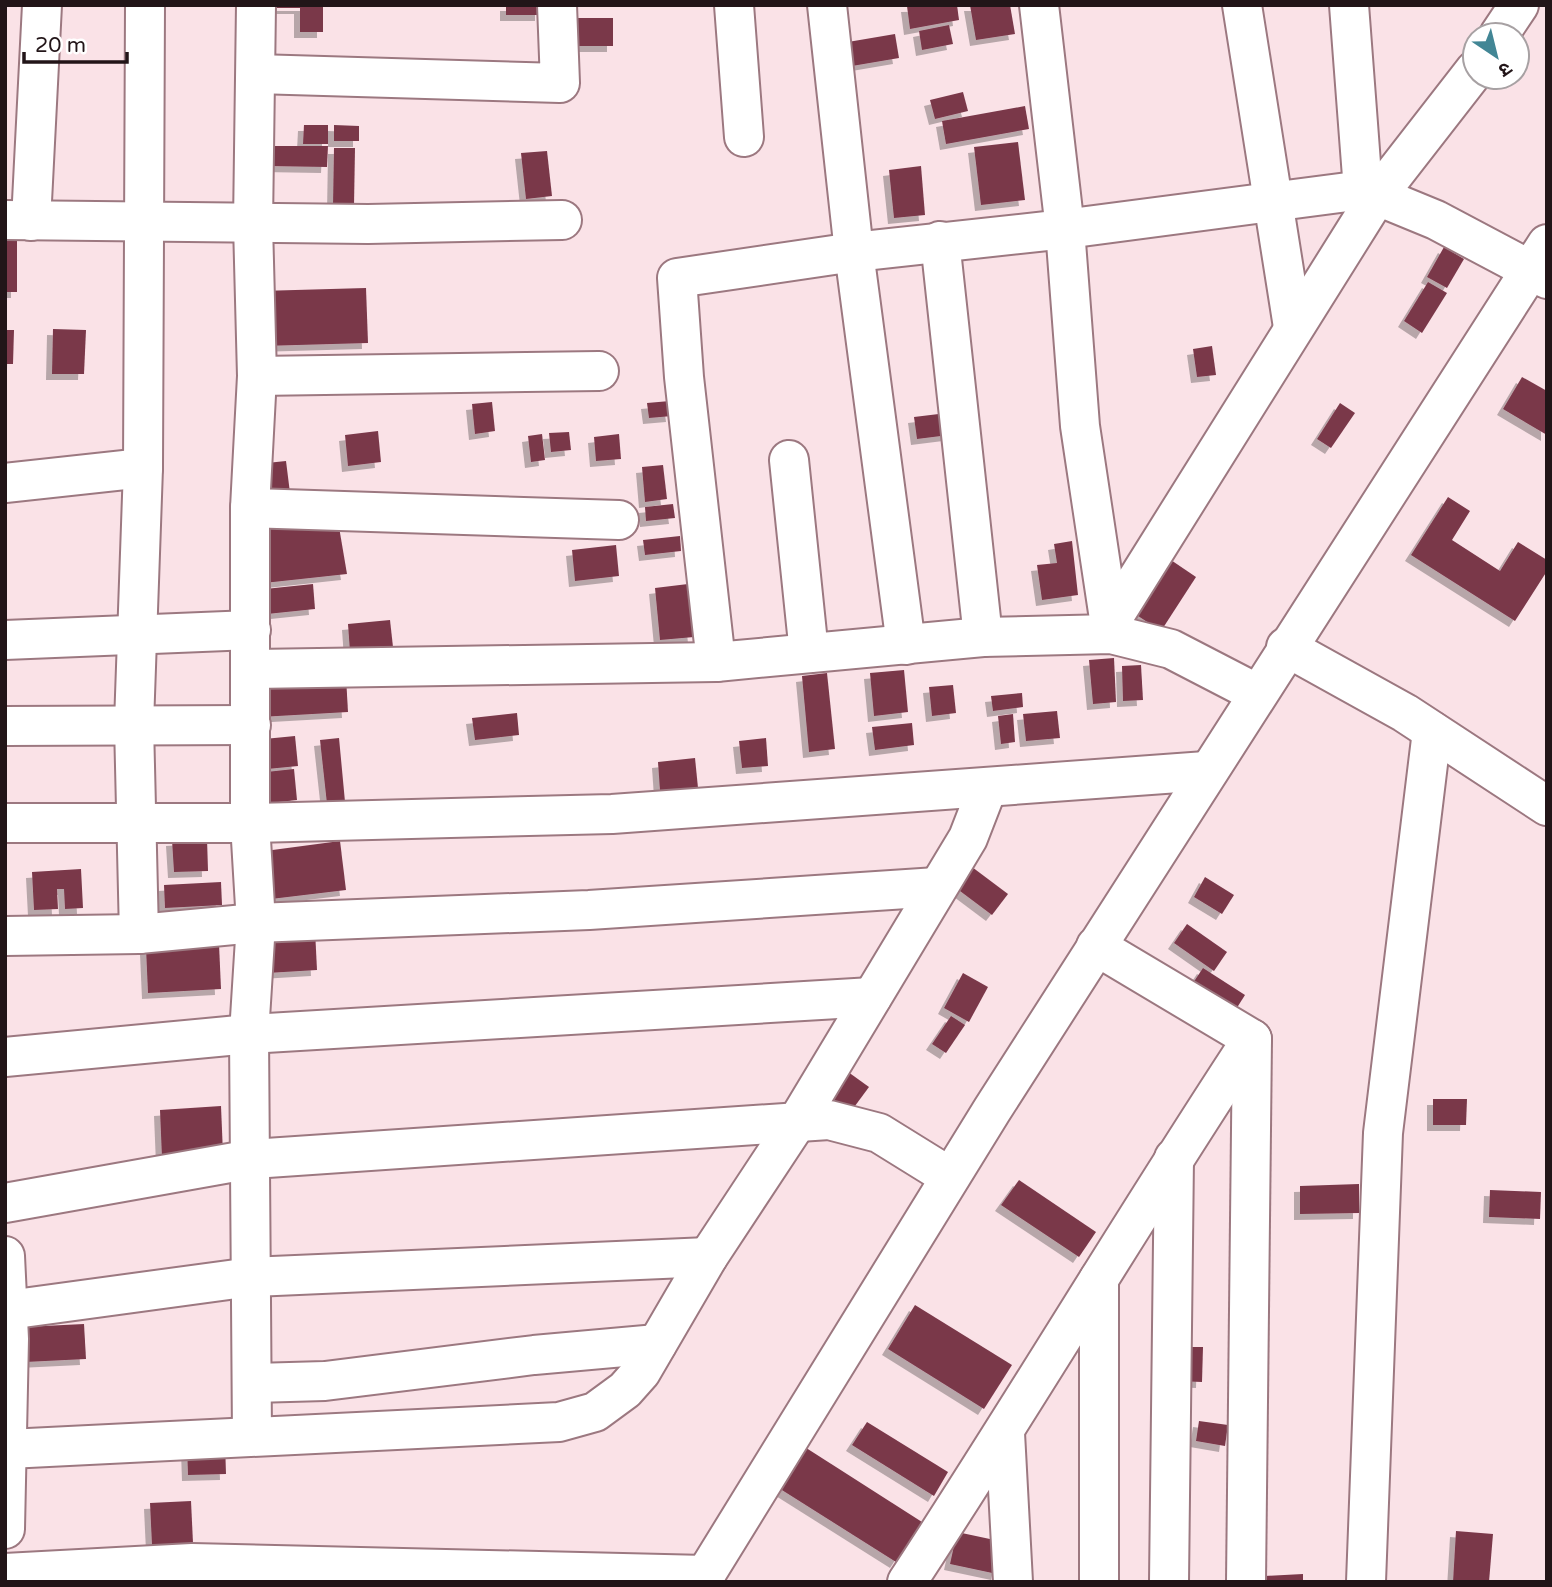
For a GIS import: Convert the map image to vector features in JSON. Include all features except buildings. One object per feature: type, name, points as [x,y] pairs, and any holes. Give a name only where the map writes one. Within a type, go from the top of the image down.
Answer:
[{"type":"street","points":[[42,5],[18,220],[253,224],[562,220]]},
{"type":"street","points":[[139,934],[134,724],[144,468],[145,5]]},
{"type":"street","points":[[252,1436],[254,1383],[249,1034],[256,923],[250,823],[250,508],[257,376],[253,224],[256,5]]},
{"type":"street","points":[[257,74],[560,83],[557,5]]},
{"type":"street","points":[[734,5],[744,137]]},
{"type":"street","points":[[827,5],[854,252],[906,645]]},
{"type":"street","points":[[1039,5],[1065,229],[1080,426],[1092,523],[1111,628]]},
{"type":"street","points":[[1242,5],[1293,327]]},
{"type":"street","points":[[1349,5],[1370,193]]},
{"type":"street","points":[[1508,21],[1519,5]]},
{"type":"street","points":[[1111,628],[1293,327],[1370,193],[1461,86]]},
{"type":"street","points":[[5,1573],[192,1563],[510,1576],[704,1578],[950,1177],[1206,771],[1541,264],[1370,193],[940,241],[677,278],[684,377],[716,662]]},
{"type":"street","points":[[940,241],[983,637]]},
{"type":"street","points":[[257,376],[599,371]]},
{"type":"street","points":[[789,460],[809,653]]},
{"type":"street","points":[[5,483],[144,468]]},
{"type":"street","points":[[250,508],[619,520]]},
{"type":"street","points":[[252,669],[716,662],[1111,628],[1171,649],[1256,693]]},
{"type":"street","points":[[5,640],[251,630]]},
{"type":"street","points":[[1286,647],[1432,730],[1545,802]]},
{"type":"street","points":[[5,726],[251,725]]},
{"type":"street","points":[[1366,1582],[1383,1133],[1432,730]]},
{"type":"street","points":[[5,823],[250,823],[612,814],[987,789],[1206,771]]},
{"type":"street","points":[[8,1448],[559,1422],[595,1412],[625,1390],[797,1122],[968,838],[987,789]]},
{"type":"street","points":[[5,936],[139,934],[256,923],[589,910],[937,887]]},
{"type":"street","points":[[1096,946],[1252,1039]]},
{"type":"street","points":[[5,1057],[249,1034],[872,997]]},
{"type":"street","points":[[908,1582],[1005,1433],[1174,1158],[1252,1039]]},
{"type":"street","points":[[1246,1582],[1252,1039]]},
{"type":"street","points":[[5,1203],[252,1159],[829,1120],[879,1133],[950,1177]]},
{"type":"street","points":[[1169,1582],[1174,1158]]},
{"type":"street","points":[[5,1256],[8,1330],[5,1528]]},
{"type":"street","points":[[8,1330],[251,1277],[708,1257]]},
{"type":"street","points":[[1099,1279],[1099,1582]]},
{"type":"street","points":[[254,1383],[325,1381],[521,1356],[657,1344]]},
{"type":"street","points":[[1005,1433],[1013,1582]]}]
